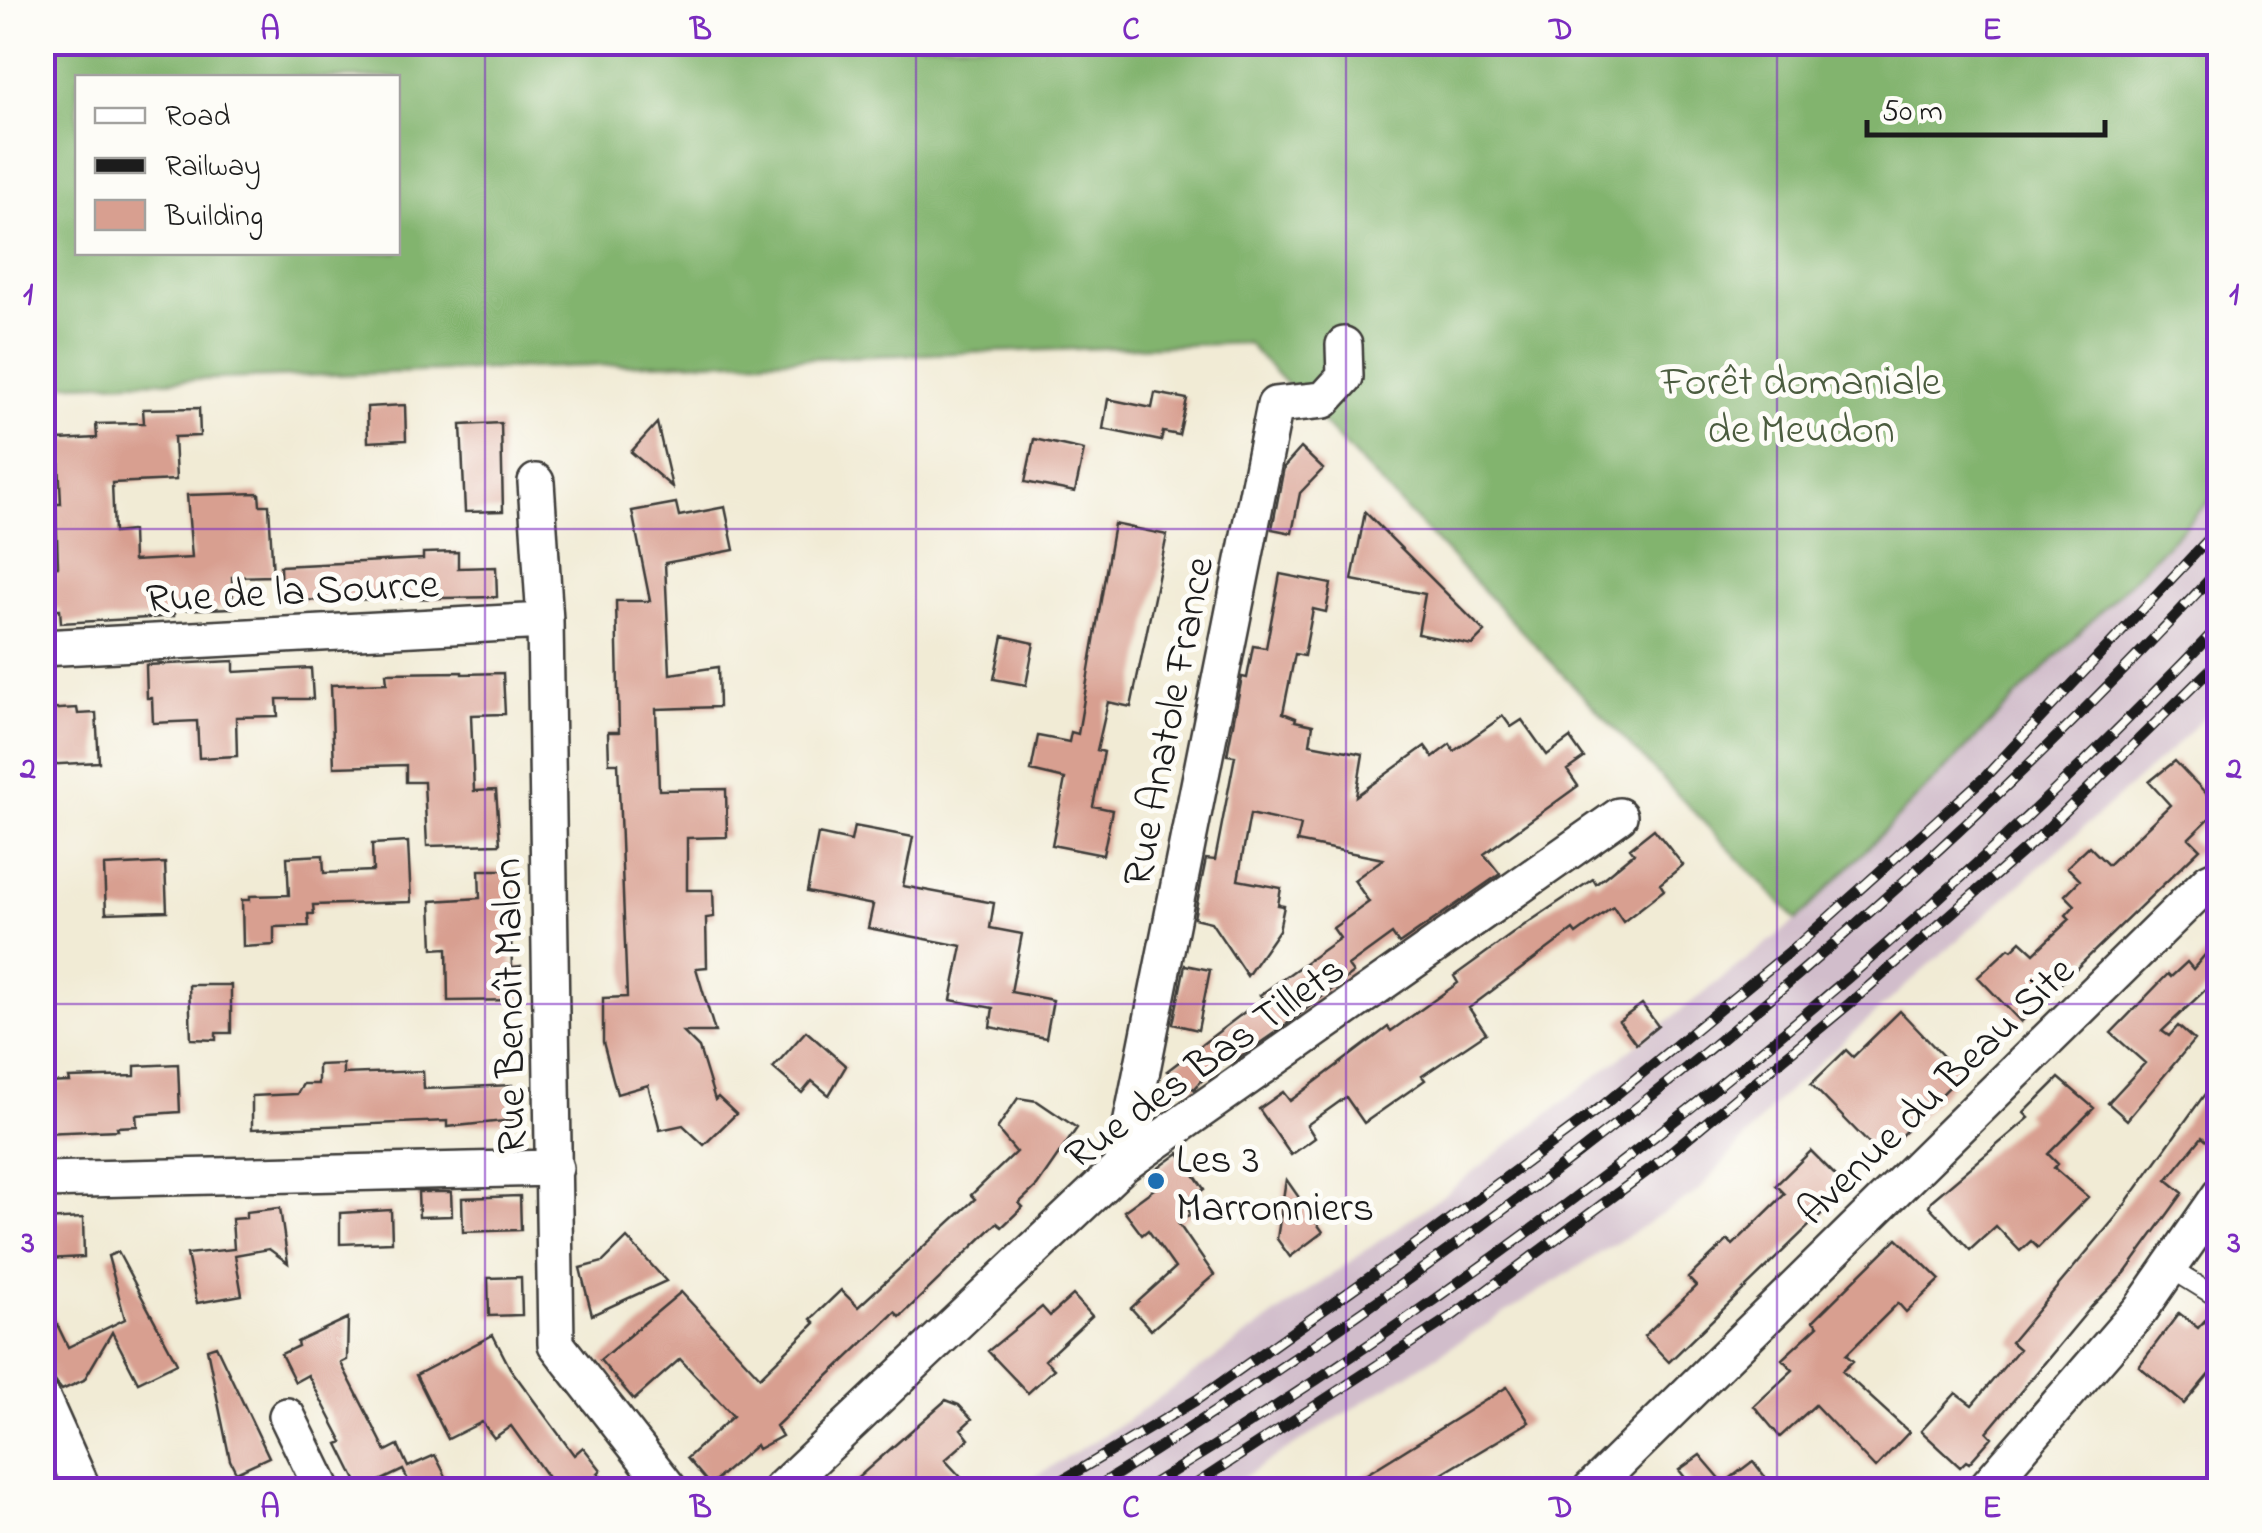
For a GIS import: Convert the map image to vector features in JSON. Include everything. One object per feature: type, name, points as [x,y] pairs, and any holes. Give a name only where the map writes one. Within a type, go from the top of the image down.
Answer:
[{"type":"street","name":"Rue Anatole France","points":[[1123,1165],[1276,405],[1324,400],[1345,378],[1344,345]]},
{"type":"street","name":"Rue Benoît Malon","points":[[536,482],[546,621],[556,1344],[670,1490]]},
{"type":"street","name":"Rue de la Source","points":[[42,648],[546,621]]},
{"type":"street","name":"Rue des Bas Tillets","points":[[780,1490],[1123,1165],[1619,816]]},
{"type":"street","name":"Avenue du Beau Site","points":[[1590,1490],[2209,881],[2220,876]]},
{"type":"street","points":[[42,1180],[555,1168]]},
{"type":"street","points":[[1984,1490],[2141,1309],[2220,1195]]},
{"type":"street","points":[[42,1398],[83,1490]]},
{"type":"street","points":[[287,1416],[323,1490]]},
{"type":"lane","points":[[2170,1268],[2220,1299]]},
{"type":"shaded area","points":[[2219,491],[2219,701],[2173,748],[1781,1097],[1699,1191],[1223,1490],[1013,1490],[1128,1420],[1445,1194],[1797,920]]},
{"type":"green space","name":"Forêt domaniale de Meudon","points":[[42,43],[2219,43],[2219,491],[1797,920],[1247,343],[43,385]]},
{"type":"building","points":[[1155,393],[1187,399],[1179,435],[1163,432],[1161,441],[1103,429],[1108,399],[1152,408]]},
{"type":"building","points":[[405,405],[406,440],[368,442],[367,407]]},
{"type":"building","points":[[199,408],[200,436],[174,437],[176,480],[112,483],[114,533],[132,531],[133,561],[192,558],[187,495],[259,493],[260,505],[269,505],[273,576],[232,577],[233,608],[174,610],[174,616],[61,623],[60,609],[42,609],[42,567],[58,566],[58,440],[97,438],[96,424],[144,423],[143,409]]},
{"type":"building","points":[[501,423],[503,511],[465,512],[461,425]]},
{"type":"building","points":[[657,423],[672,487],[631,452]]},
{"type":"building","points":[[1034,439],[1084,450],[1075,492],[1025,482]]},
{"type":"building","points":[[1301,448],[1323,469],[1300,493],[1292,533],[1272,529],[1284,467]]},
{"type":"building","points":[[676,503],[679,516],[725,507],[734,550],[665,563],[670,674],[718,667],[719,707],[656,709],[659,790],[726,789],[727,837],[687,838],[687,890],[713,890],[714,917],[706,918],[707,967],[696,968],[715,1032],[683,1032],[699,1048],[715,1100],[718,1097],[736,1114],[704,1145],[683,1125],[660,1130],[648,1085],[617,1094],[603,1042],[603,998],[627,997],[618,763],[609,763],[608,732],[619,732],[616,601],[650,601],[632,511]]},
{"type":"building","points":[[1365,512],[1485,632],[1472,645],[1418,634],[1425,594],[1352,580]]},
{"type":"building","points":[[1114,524],[1167,535],[1131,707],[1108,702],[1097,750],[1104,752],[1093,806],[1112,810],[1103,855],[1052,845],[1065,779],[1031,771],[1038,736],[1069,742],[1071,732],[1078,734]]},
{"type":"building","points":[[458,552],[458,568],[496,567],[497,597],[281,601],[280,566],[423,559],[423,553]]},
{"type":"building","points":[[1280,574],[1331,584],[1326,612],[1313,609],[1304,656],[1295,654],[1283,713],[1313,725],[1310,744],[1363,754],[1356,796],[1425,746],[1433,757],[1450,744],[1454,751],[1503,716],[1511,727],[1522,720],[1547,755],[1570,738],[1584,758],[1567,770],[1578,786],[1484,854],[1500,874],[1399,944],[1392,934],[1348,966],[1353,973],[1234,1061],[1228,1054],[1210,1078],[1207,1075],[1194,1089],[1167,1071],[1263,998],[1260,995],[1340,938],[1333,928],[1369,902],[1354,880],[1383,859],[1297,842],[1301,825],[1250,814],[1238,880],[1281,888],[1278,905],[1284,906],[1279,930],[1247,976],[1211,922],[1194,918],[1206,859],[1215,860],[1235,756],[1227,755],[1242,677],[1247,678],[1253,646],[1266,648]]},
{"type":"building","points":[[1003,636],[1034,643],[1026,685],[994,679]]},
{"type":"building","points":[[234,661],[234,672],[311,668],[313,699],[277,699],[278,716],[236,717],[237,756],[199,758],[197,721],[153,723],[146,665]]},
{"type":"building","points":[[386,673],[503,673],[505,714],[471,715],[474,791],[496,790],[500,844],[427,846],[424,782],[406,782],[406,765],[334,767],[331,685],[387,683]]},
{"type":"building","points":[[77,708],[78,714],[96,713],[99,762],[42,765],[42,710]]},
{"type":"building","points":[[2175,761],[2220,808],[2189,838],[2200,849],[2021,1022],[1978,977],[2021,941],[2034,953],[2070,919],[2066,915],[2075,905],[2065,895],[2080,880],[2067,867],[2089,846],[2108,865],[2170,805],[2149,782]]},
{"type":"building","points":[[854,826],[913,837],[903,886],[994,903],[990,928],[1022,934],[1011,992],[1053,1000],[1046,1038],[990,1027],[993,1008],[951,1000],[962,946],[868,928],[873,905],[807,892],[818,834],[851,841]]},
{"type":"building","points":[[1654,829],[1683,865],[1660,884],[1664,890],[1623,922],[1613,907],[1576,934],[1573,930],[1469,1008],[1486,1033],[1422,1076],[1425,1080],[1364,1123],[1346,1097],[1307,1125],[1315,1138],[1291,1155],[1259,1109],[1283,1092],[1290,1101],[1388,1027],[1391,1031],[1458,983],[1454,976],[1523,926],[1593,879],[1596,884],[1634,853],[1630,848]]},
{"type":"building","points":[[408,842],[411,902],[313,905],[314,914],[308,914],[309,926],[274,927],[274,945],[243,947],[242,900],[250,900],[250,896],[289,895],[287,857],[323,855],[324,873],[373,871],[372,844]]},
{"type":"building","points":[[165,863],[167,911],[106,913],[104,866]]},
{"type":"building","points":[[479,870],[516,870],[518,897],[510,898],[512,967],[521,966],[522,1000],[448,1001],[447,948],[433,949],[431,901],[480,898]]},
{"type":"building","points":[[2220,937],[2220,976],[2162,1031],[2169,1036],[2178,1026],[2194,1040],[2127,1120],[2108,1103],[2145,1063],[2111,1033],[2168,974],[2171,977],[2187,962],[2193,969]]},
{"type":"building","points":[[1185,965],[1210,970],[1198,1030],[1173,1024]]},
{"type":"building","points":[[189,985],[231,985],[231,1033],[216,1033],[216,1040],[191,1039]]},
{"type":"building","points":[[1642,1004],[1658,1026],[1636,1044],[1619,1021]]},
{"type":"building","points":[[1900,1011],[1961,1075],[1881,1156],[1811,1084],[1846,1050],[1853,1057]]},
{"type":"building","points":[[806,1031],[846,1066],[829,1095],[812,1081],[802,1093],[773,1068]]},
{"type":"building","points":[[178,1064],[180,1112],[136,1115],[137,1126],[117,1127],[118,1130],[42,1133],[42,1083],[135,1076],[135,1066]]},
{"type":"building","points":[[343,1064],[343,1074],[423,1071],[424,1089],[512,1085],[514,1120],[447,1127],[447,1121],[252,1129],[252,1096],[297,1094],[303,1084],[318,1084],[318,1065]]},
{"type":"building","points":[[2220,1073],[2220,1152],[2202,1137],[2167,1180],[2183,1193],[2125,1273],[2092,1306],[1987,1432],[1992,1437],[1969,1463],[1966,1461],[1960,1467],[1921,1431],[1956,1393],[1972,1405],[2019,1349],[2011,1342],[2116,1217]]},
{"type":"building","points":[[2059,1078],[2094,1108],[2048,1154],[2058,1164],[2054,1168],[2088,1197],[2038,1248],[2031,1241],[2020,1251],[1996,1226],[1970,1250],[1929,1206],[1931,1201],[2029,1118],[2024,1113]]},
{"type":"building","points":[[1018,1098],[1037,1101],[1077,1128],[1037,1186],[1019,1203],[1023,1207],[1002,1227],[997,1223],[900,1317],[895,1312],[776,1426],[782,1436],[758,1449],[756,1445],[710,1485],[687,1458],[733,1416],[680,1359],[634,1400],[600,1360],[681,1292],[760,1377],[815,1323],[811,1319],[841,1290],[858,1307],[975,1199],[971,1195],[1016,1152],[997,1129]]},
{"type":"building","points":[[1811,1151],[1848,1188],[1669,1362],[1644,1336],[1696,1286],[1688,1278],[1728,1240],[1733,1245],[1785,1194],[1776,1185]]},
{"type":"building","points":[[1179,1153],[1204,1189],[1184,1204],[1191,1214],[1178,1223],[1214,1275],[1151,1330],[1131,1308],[1175,1268],[1148,1230],[1142,1235],[1124,1211],[1154,1189],[1146,1177]]},
{"type":"building","points":[[1286,1179],[1323,1232],[1290,1257],[1277,1239]]},
{"type":"building","points":[[418,1192],[451,1192],[452,1216],[419,1217]]},
{"type":"building","points":[[520,1196],[521,1230],[463,1232],[462,1198]]},
{"type":"building","points":[[280,1208],[288,1263],[269,1249],[235,1255],[242,1295],[197,1303],[187,1254],[234,1249],[232,1219],[246,1218],[246,1212]]},
{"type":"building","points":[[391,1210],[392,1242],[340,1244],[340,1213]]},
{"type":"building","points":[[83,1218],[84,1257],[46,1259],[43,1220]]},
{"type":"building","points":[[627,1238],[666,1281],[592,1315],[580,1268],[603,1262]]},
{"type":"building","points":[[1897,1238],[1940,1280],[1906,1312],[1898,1303],[1846,1355],[1853,1361],[1842,1371],[1909,1432],[1875,1468],[1815,1405],[1780,1437],[1754,1406],[1793,1370],[1782,1359],[1818,1326],[1813,1321]]},
{"type":"building","points":[[118,1252],[177,1363],[138,1382],[112,1332],[84,1380],[62,1390],[54,1380],[42,1377],[42,1293],[68,1347],[125,1319],[108,1256]]},
{"type":"building","points":[[521,1277],[522,1315],[489,1316],[488,1278]]},
{"type":"building","points":[[1073,1295],[1092,1316],[1045,1360],[1054,1369],[1028,1393],[988,1351],[1042,1307],[1050,1316]]},
{"type":"building","points":[[2214,1310],[2220,1311],[2220,1361],[2184,1404],[2139,1366],[2179,1313],[2198,1328]]},
{"type":"building","points":[[348,1318],[347,1360],[341,1363],[386,1451],[398,1445],[408,1467],[435,1455],[453,1490],[413,1490],[403,1470],[361,1490],[338,1444],[343,1442],[308,1375],[295,1382],[281,1354]]},
{"type":"building","points":[[493,1335],[510,1368],[574,1455],[583,1447],[612,1490],[557,1490],[511,1426],[494,1438],[482,1422],[448,1439],[416,1375]]},
{"type":"building","points":[[216,1346],[269,1457],[236,1472],[230,1460],[207,1349]]},
{"type":"building","points":[[1507,1387],[1529,1422],[1415,1490],[1341,1490]]},
{"type":"building","points":[[946,1400],[959,1405],[972,1419],[961,1429],[969,1439],[945,1460],[973,1490],[844,1490]]},
{"type":"building","points":[[1700,1455],[1724,1483],[1753,1461],[1775,1490],[1695,1490],[1679,1470]]},
{"type":"railway","points":[[1046,1490],[1198,1399],[1601,1107],[1799,944],[1986,776],[2220,527]]},
{"type":"railway","points":[[1092,1490],[1396,1288],[1687,1067],[1827,950],[1962,827],[2094,700],[2220,568]]},
{"type":"railway","points":[[1143,1490],[1433,1301],[1710,1093],[1973,867],[2220,625]]},
{"type":"railway","points":[[1187,1490],[1452,1316],[1650,1169],[1849,1004],[2041,835],[2220,660]]},
{"type":"place","name":"Les 3 Marronniers","points":[[1156,1181]]}]
